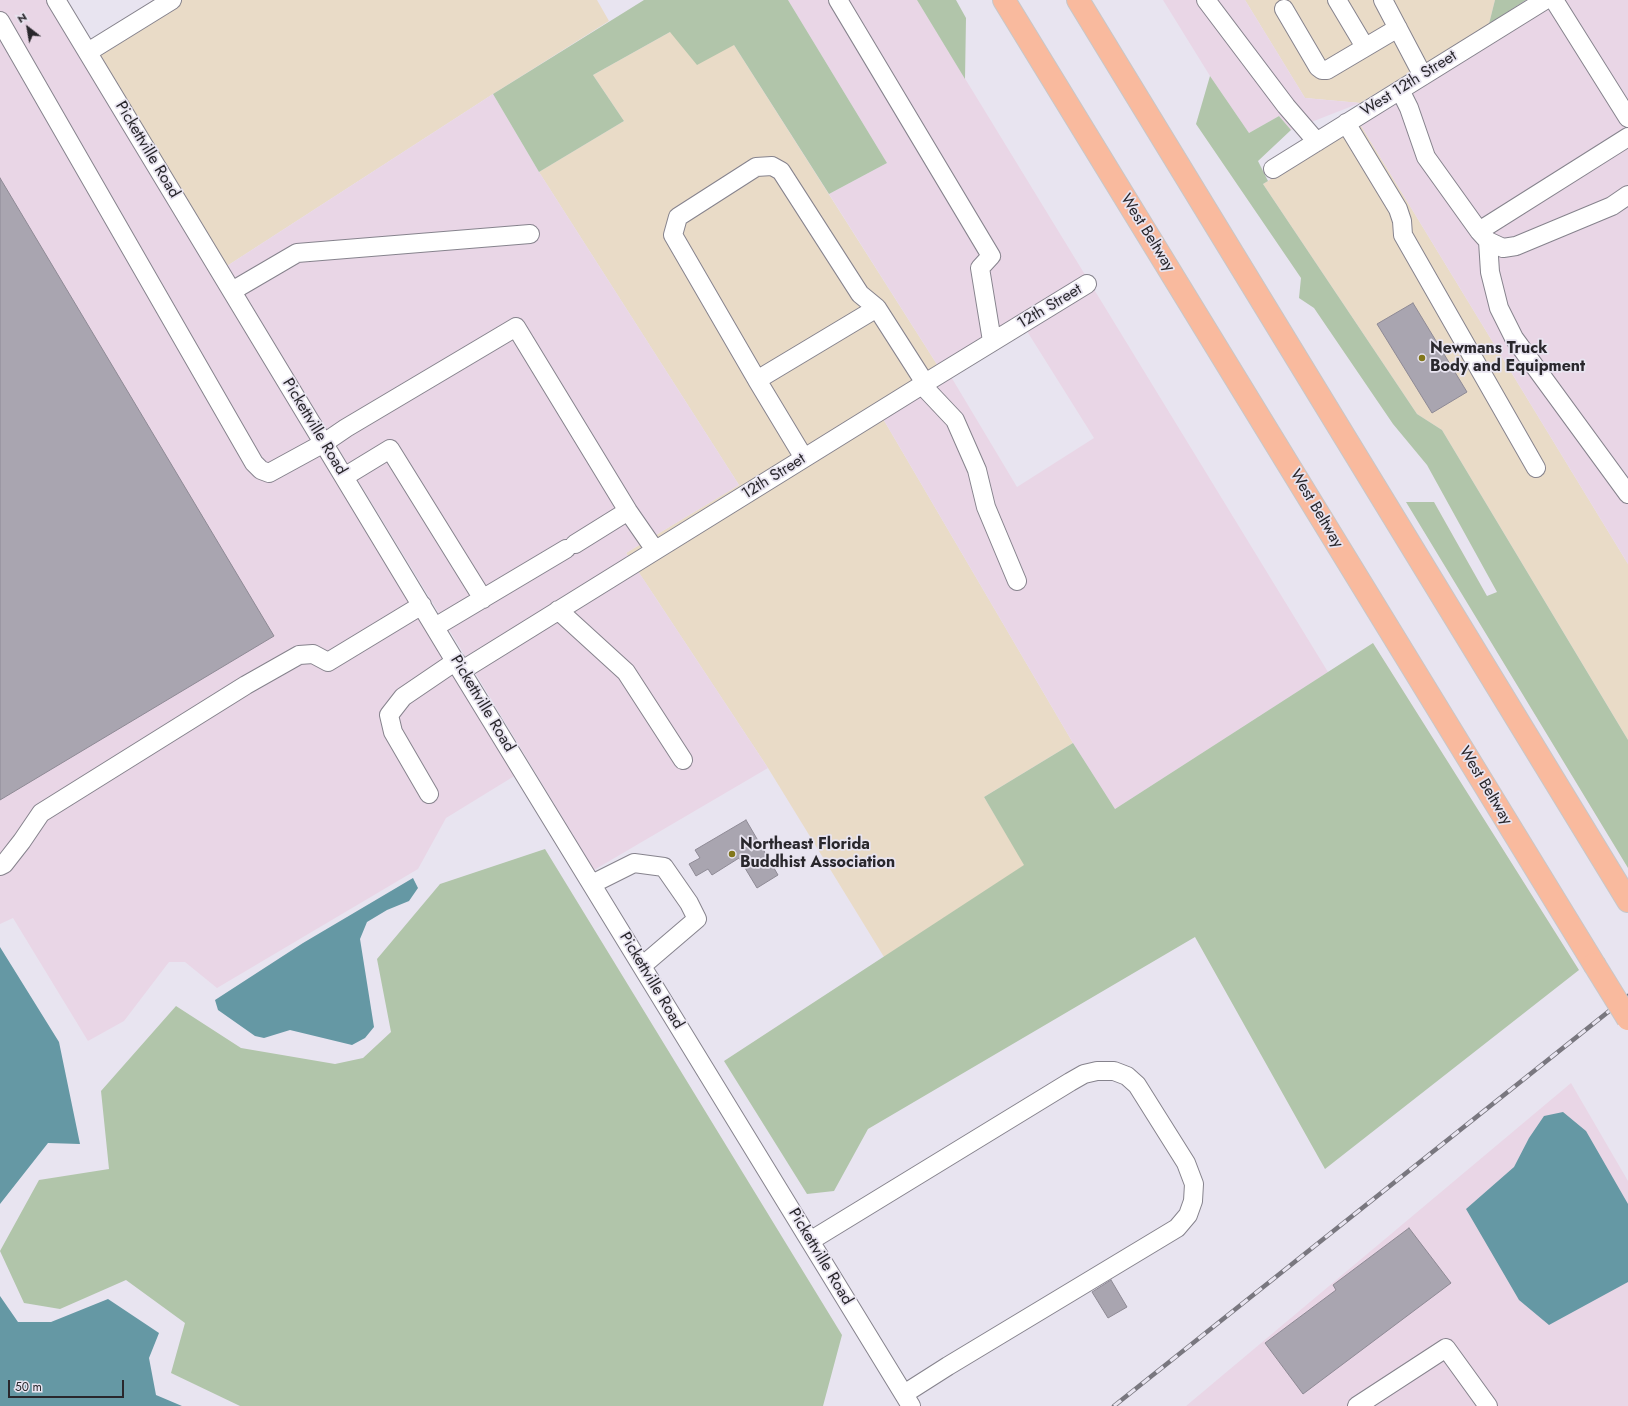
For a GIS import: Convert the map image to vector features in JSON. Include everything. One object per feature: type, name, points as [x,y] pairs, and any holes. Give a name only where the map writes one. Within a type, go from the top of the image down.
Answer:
[{"type":"highway","name":"West Beltway","points":[[1004,0],[1628,1019]]},
{"type":"highway","points":[[1078,0],[1628,901]]},
{"type":"street","name":"Pickettville Road","points":[[56,0],[458,666],[908,1400]]},
{"type":"street","points":[[88,52],[172,0]]},
{"type":"street","points":[[838,0],[991,256],[980,268],[992,341]]},
{"type":"street","points":[[1206,0],[1286,106],[1317,142]]},
{"type":"street","points":[[1337,0],[1365,47]]},
{"type":"street","points":[[1383,0],[1423,76]]},
{"type":"street","name":"West 12th Street","points":[[1273,169],[1545,0]]},
{"type":"street","points":[[1554,0],[1628,118]]},
{"type":"street","points":[[1284,9],[1315,63],[1322,70],[1327,70],[1398,28]]},
{"type":"street","points":[[0,21],[254,463],[261,470],[269,473],[324,443],[346,428],[516,327],[628,511],[655,550]]},
{"type":"street","points":[[1400,90],[1409,108],[1426,157],[1484,236],[1503,248],[1516,246],[1612,206],[1628,195]]},
{"type":"street","points":[[1346,124],[1398,209],[1402,221],[1403,235],[1536,468]]},
{"type":"street","points":[[1484,236],[1628,137]]},
{"type":"street","points":[[804,458],[673,235],[678,217],[756,167],[772,166],[782,171],[860,294],[877,308],[923,384],[955,420],[977,470],[986,507],[1017,581]]},
{"type":"street","points":[[232,291],[297,253],[530,234]]},
{"type":"street","points":[[1484,236],[1490,272],[1499,308],[1514,338],[1628,494]]},
{"type":"street","name":"12th Street","points":[[429,794],[393,732],[389,715],[404,697],[558,610],[992,341],[1087,284]]},
{"type":"street","points":[[757,380],[877,308]]},
{"type":"street","points":[[344,477],[390,449],[483,598]]},
{"type":"street","points":[[435,627],[628,511]]},
{"type":"street","points":[[0,866],[4,864],[41,814],[246,685],[299,655],[313,654],[328,662],[422,606]]},
{"type":"street","points":[[558,610],[626,672],[683,760]]},
{"type":"street","points":[[592,884],[634,863],[664,867],[689,903],[697,919],[642,966]]},
{"type":"street","points":[[810,1241],[1084,1074],[1114,1071],[1127,1076],[1137,1085],[1186,1163],[1194,1184],[1193,1201],[1188,1215],[1177,1228],[948,1366],[908,1400]]},
{"type":"street","points":[[1357,1406],[1446,1348],[1488,1406]]},
{"type":"shaded area","points":[[0,0],[47,0],[516,775],[446,818],[418,869],[217,988],[185,962],[169,962],[124,1021],[88,1041],[13,918],[0,924]]},
{"type":"shaded area","points":[[158,0],[597,0],[609,21],[227,266],[90,42]]},
{"type":"shaded area","points":[[788,0],[917,0],[1328,672],[1115,809],[1073,743],[875,405],[938,366],[829,194],[887,163]],"holes":[[[1025,328],[1094,438],[1017,487],[950,375]]]},
{"type":"shaded area","points":[[1163,0],[1245,0],[1305,98],[1360,103],[1291,130],[1279,116],[1249,133],[1210,76]]},
{"type":"shaded area","points":[[1245,0],[1495,0],[1489,24],[1360,103],[1305,98]]},
{"type":"shaded area","points":[[1561,0],[1628,0],[1628,564],[1360,124]]},
{"type":"shaded area","points":[[670,32],[734,45],[938,366],[875,405],[1073,743],[984,797],[1025,865],[884,957],[768,768],[626,553],[739,485],[539,172],[624,121],[593,75]]},
{"type":"shaded area","points":[[493,94],[539,172],[739,485],[626,553],[768,768],[594,870],[227,266]]},
{"type":"shaded area","points":[[1360,124],[1628,564],[1628,740],[1442,430],[1417,414],[1263,184]]},
{"type":"shaded area","points":[[1571,1083],[1628,1181],[1628,1406],[1186,1406]]},
{"type":"green space","points":[[644,0],[788,0],[887,163],[829,194],[734,45],[697,65],[670,32],[593,75],[624,121],[539,172],[493,94]]},
{"type":"green space","points":[[917,0],[956,0],[966,18],[965,79]]},
{"type":"green space","points":[[1495,0],[1526,0],[1489,24]]},
{"type":"green space","points":[[1210,76],[1249,133],[1279,116],[1291,130],[1258,161],[1268,181],[1263,184],[1417,414],[1442,430],[1628,740],[1628,868],[1406,502],[1434,502],[1487,596],[1497,592],[1427,465],[1393,424],[1314,308],[1299,298],[1301,278],[1196,124]]},
{"type":"green space","points":[[1373,643],[1579,970],[1325,1169],[1195,937],[868,1129],[834,1191],[807,1194],[724,1061],[1024,865],[984,797],[1073,743],[1115,809]]},
{"type":"green space","points":[[545,849],[842,1335],[823,1406],[240,1406],[171,1373],[185,1323],[126,1280],[60,1309],[24,1303],[0,1251],[39,1180],[109,1169],[101,1091],[176,1006],[241,1048],[335,1064],[363,1058],[391,1032],[377,959],[440,884]]},
{"type":"water","points":[[413,878],[418,888],[409,901],[387,910],[367,922],[360,939],[374,1027],[365,1038],[352,1045],[290,1030],[264,1038],[255,1036],[218,1010],[215,1000],[303,943]]},
{"type":"water","points":[[0,947],[59,1042],[80,1144],[48,1143],[0,1204]]},
{"type":"water","points":[[1563,1112],[1586,1131],[1628,1204],[1628,1282],[1549,1325],[1519,1300],[1466,1209],[1514,1167],[1529,1138],[1544,1116]]},
{"type":"water","points":[[0,1296],[18,1322],[51,1322],[108,1299],[159,1333],[149,1358],[156,1395],[182,1406],[0,1406]]},
{"type":"building","points":[[0,178],[274,636],[0,800]]},
{"type":"building","name":"Newmans Truck Body and Equipment","points":[[1413,303],[1467,392],[1432,413],[1377,324]]},
{"type":"building","name":"Northeast Florida Buddhist Association","points":[[746,820],[778,875],[757,888],[739,858],[712,875],[708,869],[696,876],[689,864],[700,858],[695,850]]},
{"type":"building","points":[[1409,1228],[1451,1283],[1303,1394],[1265,1343],[1336,1290],[1333,1285]]},
{"type":"building","points":[[1111,1280],[1127,1307],[1108,1318],[1092,1292]]},
{"type":"railway","points":[[1114,1406],[1628,996]]},
{"type":"place","name":"Newmans Truck Body and Equipment","points":[[1422,358]]},
{"type":"place","name":"Northeast Florida Buddhist Association","points":[[732,854]]}]
